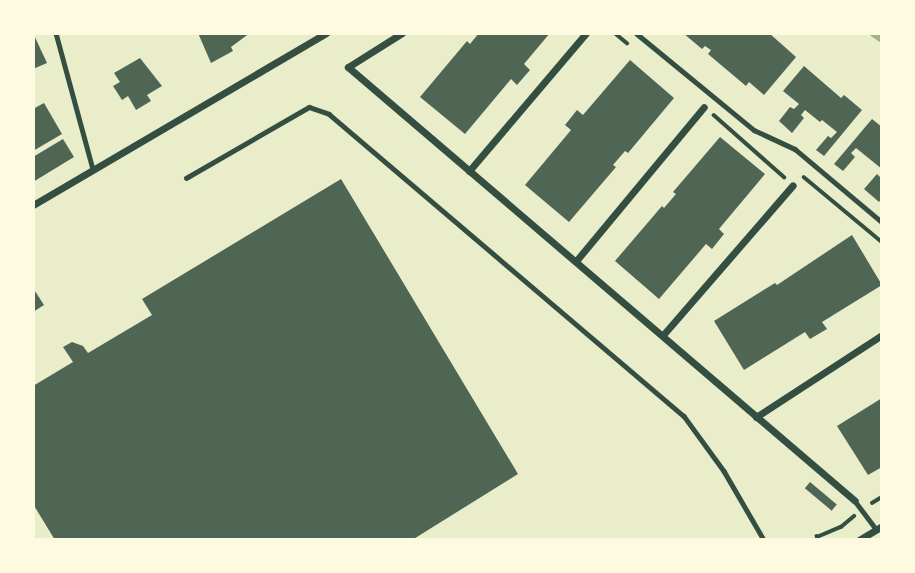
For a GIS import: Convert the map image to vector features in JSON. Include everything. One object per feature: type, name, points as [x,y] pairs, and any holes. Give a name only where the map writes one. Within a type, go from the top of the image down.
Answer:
[{"type":"street","points":[[33,205],[326,33]]},
{"type":"street","points":[[402,33],[348,67],[855,501]]},
{"type":"street","points":[[469,171],[586,33]]},
{"type":"street","points":[[576,261],[704,107]]},
{"type":"street","points":[[663,335],[793,184]]},
{"type":"street","points":[[756,416],[882,335]]},
{"type":"street","points":[[859,540],[879,528]]},
{"type":"lane","points":[[56,33],[93,169]]},
{"type":"lane","points":[[636,33],[754,130],[795,149],[882,222]]},
{"type":"lane","points":[[186,178],[309,107],[329,114],[684,416],[724,471],[764,540]]},
{"type":"lane","points":[[855,501],[879,528]]},
{"type":"path","points":[[809,540],[841,527],[882,497]]},
{"type":"building","points":[[33,33],[47,63],[33,69]]},
{"type":"building","points":[[198,33],[250,33],[231,47],[233,51],[211,63]]},
{"type":"building","points":[[479,33],[550,33],[524,64],[530,70],[517,85],[511,79],[465,134],[420,97],[467,41],[470,44]]},
{"type":"building","points":[[683,33],[769,33],[796,57],[764,95],[749,82],[746,86],[708,54],[711,50],[705,46],[702,49]]},
{"type":"building","points":[[140,58],[162,86],[147,95],[151,101],[136,110],[128,96],[122,100],[113,86],[120,82],[114,73]]},
{"type":"building","points":[[630,60],[674,98],[628,153],[625,151],[613,165],[616,167],[569,222],[525,185],[571,130],[565,125],[577,110],[583,115]]},
{"type":"building","points":[[804,66],[841,98],[844,95],[862,110],[824,156],[816,150],[828,136],[831,138],[837,132],[822,120],[820,122],[805,110],[801,115],[804,118],[792,133],[779,121],[790,107],[794,109],[799,104],[783,91]]},
{"type":"building","points":[[44,103],[62,134],[33,151],[33,109]]},
{"type":"building","points":[[872,119],[882,127],[882,169],[856,148],[851,153],[855,157],[843,171],[834,164]]},
{"type":"building","points":[[720,137],[765,174],[719,229],[724,234],[712,249],[706,244],[659,299],[615,261],[662,206],[664,208],[676,194],[673,192]]},
{"type":"building","points":[[63,139],[74,157],[33,182],[33,157]]},
{"type":"building","points":[[877,174],[882,179],[882,198],[879,202],[864,189]]},
{"type":"building","points":[[341,179],[518,474],[412,540],[55,540],[33,504],[33,386],[73,362],[63,347],[72,342],[83,346],[88,353],[152,315],[142,299]]},
{"type":"building","points":[[852,235],[882,285],[822,322],[827,329],[810,339],[805,332],[744,370],[714,321],[775,283],[777,285]]},
{"type":"building","points":[[33,288],[44,305],[33,312]]},
{"type":"building","points":[[882,398],[882,467],[868,475],[837,426]]},
{"type":"building","points":[[810,482],[837,504],[832,511],[805,488]]},
{"type":"waterway","points":[[872,33],[882,40]]}]
